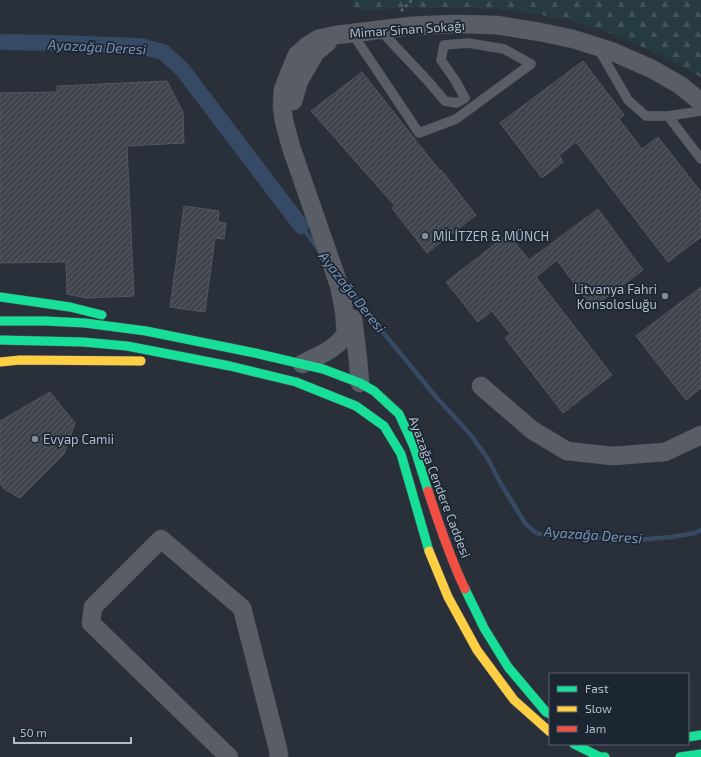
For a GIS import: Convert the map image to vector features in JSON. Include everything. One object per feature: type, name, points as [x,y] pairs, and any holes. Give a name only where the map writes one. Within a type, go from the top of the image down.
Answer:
[{"type":"main road","points":[[0,297],[70,306],[106,316],[146,331]]},
{"type":"main road","points":[[0,321],[70,322],[146,331]]},
{"type":"main road","name":"Ayazağa Cendere Caddesi","points":[[146,331],[322,369],[360,383],[374,391],[399,414],[414,447],[440,526],[460,579],[484,628],[508,667],[546,712],[549,714]]},
{"type":"main road","points":[[0,340],[83,342],[128,346],[230,366]]},
{"type":"main road","points":[[0,362],[20,360],[130,360],[150,362]]},
{"type":"main road","points":[[171,364],[230,366]]},
{"type":"main road","name":"Ayazağa Cendere Caddesi","points":[[230,366],[296,382],[356,406],[384,426],[401,454],[428,548],[448,597],[477,650],[514,700],[549,731]]},
{"type":"main road","points":[[689,737],[701,735]]},
{"type":"main road","points":[[576,745],[605,757]]},
{"type":"main road","points":[[680,757],[701,754]]},
{"type":"street","name":"Mimar Sinan Sokağı","points":[[344,34],[411,26],[452,24],[496,25],[573,38],[611,51],[652,69],[680,85],[701,102]]},
{"type":"street","points":[[302,364],[333,348],[346,334],[350,296],[345,278],[325,232],[315,193],[294,132],[291,114],[292,102],[299,81],[315,53],[344,34]]},
{"type":"street","points":[[348,310],[358,360],[360,383]]},
{"type":"street","points":[[481,386],[532,430],[566,451],[613,456],[665,452],[701,435]]},
{"type":"street","points":[[229,757],[91,623],[93,607],[161,538],[242,608],[279,757]]},
{"type":"lane","points":[[344,34],[420,133],[456,119],[532,64],[504,49],[468,44],[444,45],[441,60],[465,98],[457,103],[445,101],[380,30]]},
{"type":"lane","points":[[597,47],[628,100],[646,116],[668,116],[701,111]]},
{"type":"lane","points":[[668,116],[701,159]]},
{"type":"green space","points":[[354,0],[701,0],[701,77],[660,55],[618,36],[577,22],[542,15],[498,9],[455,7],[370,10],[356,9],[352,5]]},
{"type":"building","points":[[583,61],[624,115],[619,119],[642,149],[658,137],[701,192],[701,237],[668,262],[576,142],[559,155],[563,162],[542,178],[500,123]]},
{"type":"building","points":[[362,72],[476,215],[427,253],[392,208],[395,206],[311,111]]},
{"type":"building","points":[[167,81],[183,112],[184,143],[127,146],[134,296],[86,298],[67,294],[66,262],[0,263],[0,93],[57,92],[57,86]]},
{"type":"building","points":[[184,206],[219,211],[218,222],[226,223],[224,239],[215,238],[205,312],[170,307]]},
{"type":"building","points":[[598,209],[643,270],[592,308],[557,260],[536,277],[612,375],[563,413],[505,338],[510,334],[492,311],[478,322],[446,282],[508,234],[529,260]]},
{"type":"building","points":[[701,287],[701,388],[686,400],[636,336]]},
{"type":"building","name":"Evyap Camii","points":[[50,392],[75,423],[64,454],[20,498],[4,489],[0,483],[0,421]]},
{"type":"waterway","name":"Ayazağa Deresi","points":[[0,42],[140,46],[163,52],[182,69],[301,226]]},
{"type":"waterway","name":"Ayazağa Deresi","points":[[301,226],[319,250]]},
{"type":"waterway","name":"Ayazağa Deresi","points":[[346,284],[373,320],[436,397],[470,434],[488,459],[501,484],[525,523],[531,529],[544,535],[638,540],[671,537],[695,533],[701,530]]},
{"type":"traffic: fast","points":[[0,297],[70,307],[102,315]]},
{"type":"traffic: fast","points":[[0,321],[85,323],[146,331],[255,353],[323,369],[360,383],[374,391],[399,414],[414,447],[428,491]]},
{"type":"traffic: fast","points":[[0,340],[83,342],[127,346],[230,366],[296,382],[356,406],[384,426],[401,454],[429,551]]},
{"type":"traffic: fast","points":[[465,589],[484,628],[508,667],[546,712],[549,714]]},
{"type":"traffic: fast","points":[[689,737],[701,735]]},
{"type":"traffic: fast","points":[[576,745],[600,757],[605,757]]},
{"type":"traffic: fast","points":[[680,757],[701,754]]},
{"type":"traffic: slow","points":[[0,362],[20,360],[141,361]]},
{"type":"traffic: slow","points":[[429,551],[448,597],[477,650],[514,700],[549,731]]},
{"type":"traffic: jam","points":[[428,491],[450,553],[465,589]]},
{"type":"place","name":"MİLİTZER & MÜNCH","points":[[425,236]]},
{"type":"place","name":"Litvanya Fahri Konsolosluğu","points":[[665,296]]},
{"type":"place","name":"Evyap Camii","points":[[35,439]]}]
